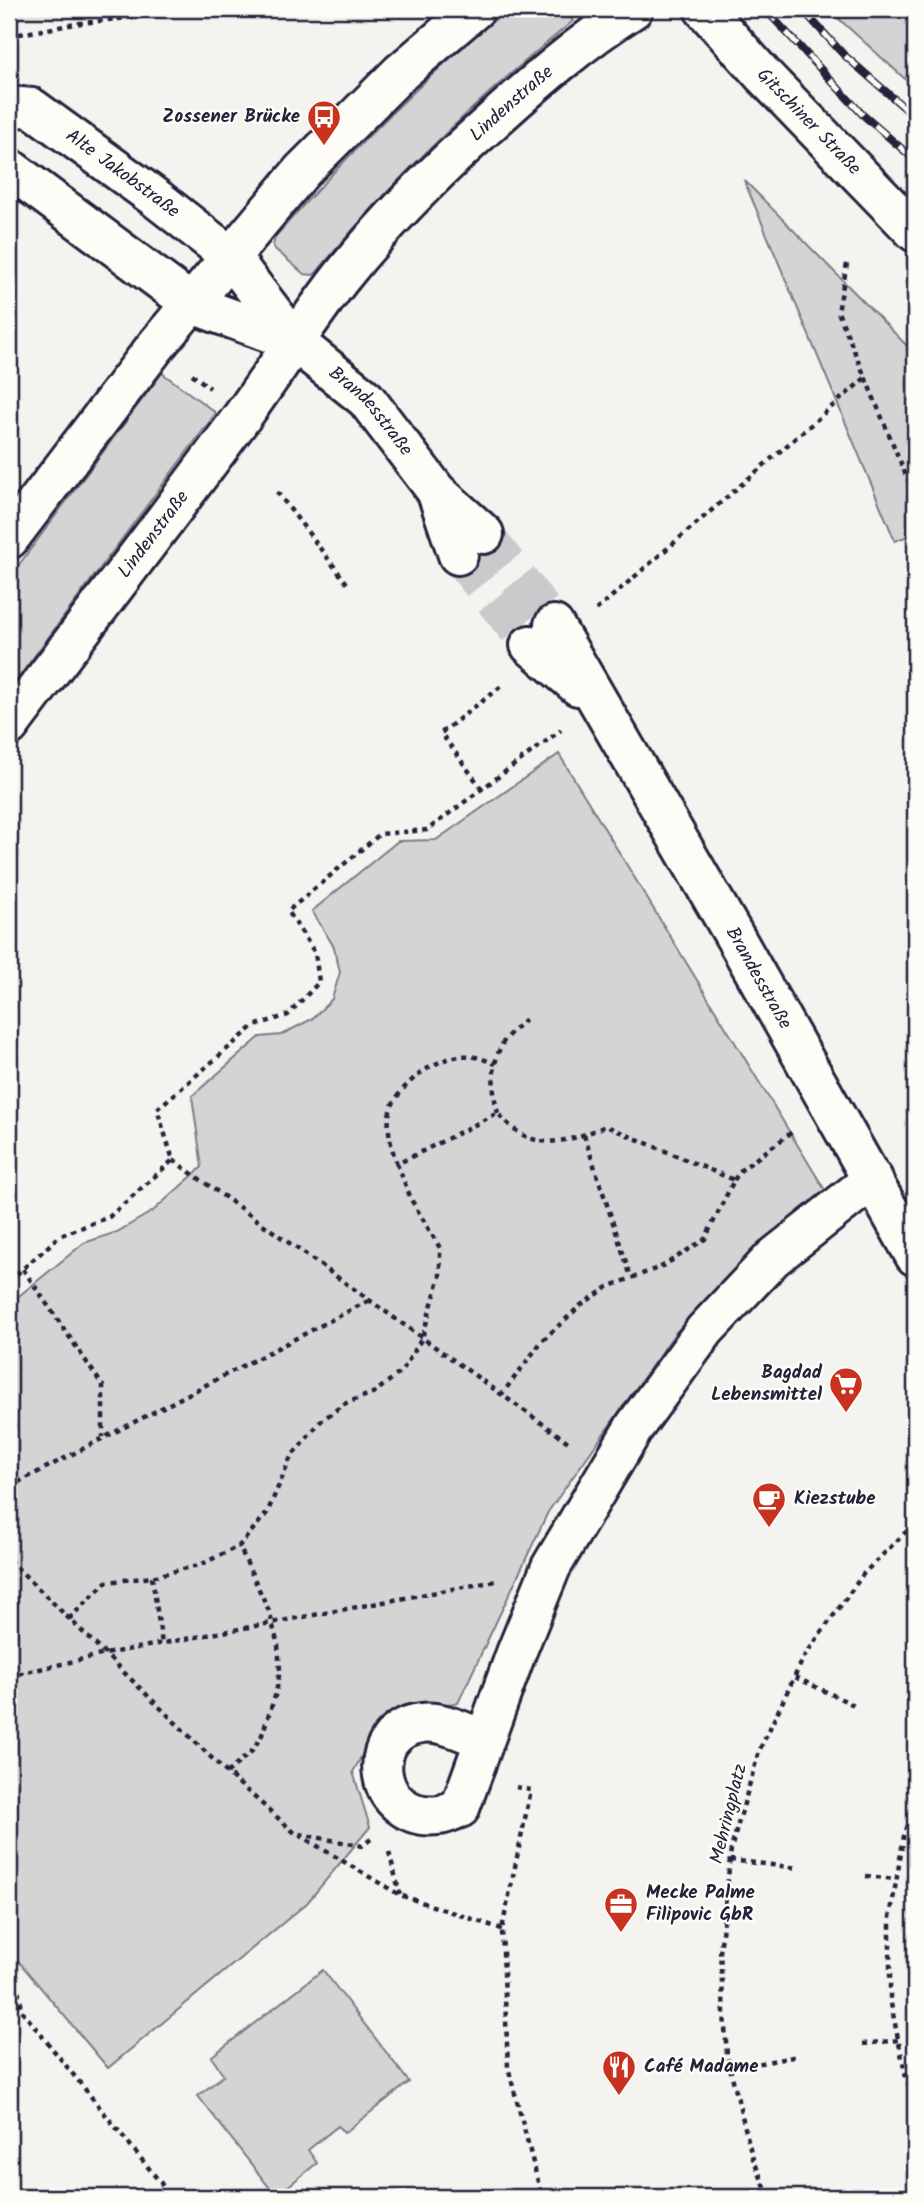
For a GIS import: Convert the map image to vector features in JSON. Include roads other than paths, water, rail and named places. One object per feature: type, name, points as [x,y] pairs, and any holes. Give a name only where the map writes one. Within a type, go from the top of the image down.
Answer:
[{"type":"main road","points":[[9,539],[155,347],[324,147],[400,73],[475,9]]},
{"type":"main road","name":"Lindenstraße","points":[[9,726],[236,425],[338,282],[414,196],[463,148],[542,76],[603,28],[633,9]]},
{"type":"main road","name":"Gitschiner Straße","points":[[704,9],[763,75],[915,232]]},
{"type":"main road","name":"Alte Jakobstraße","points":[[9,106],[32,108],[230,256]]},
{"type":"main road","points":[[9,168],[192,303],[295,342]]},
{"type":"main road","points":[[230,256],[295,342]]},
{"type":"main road","name":"Brandesstraße","points":[[295,342],[366,399],[437,492],[471,544]]},
{"type":"main road","name":"Brandesstraße","points":[[547,641],[599,703],[831,1104],[915,1256]]},
{"type":"main road","points":[[484,1739],[436,1723],[408,1726],[397,1733],[384,1755],[384,1785],[390,1795],[406,1810],[417,1814],[440,1815],[460,1808],[551,1567],[635,1426],[705,1330],[773,1258],[873,1179]]},
{"type":"tunnel","points":[[484,534],[554,625]]},
{"type":"tunnel","points":[[458,555],[530,645]]},
{"type":"railway","points":[[765,9],[863,115],[915,160]]},
{"type":"railway","points":[[802,9],[843,54],[915,117]]},
{"type":"place","name":"Zossener Brücke","points":[[324,147]]},
{"type":"place","name":"Bagdad Lebensmittel","points":[[846,1414]]},
{"type":"place","name":"Kiezstube","points":[[769,1529]]},
{"type":"place","name":"Mecke Palme Filipovic GbR","points":[[621,1934]]},
{"type":"place","name":"Café Madame","points":[[619,2097]]}]
